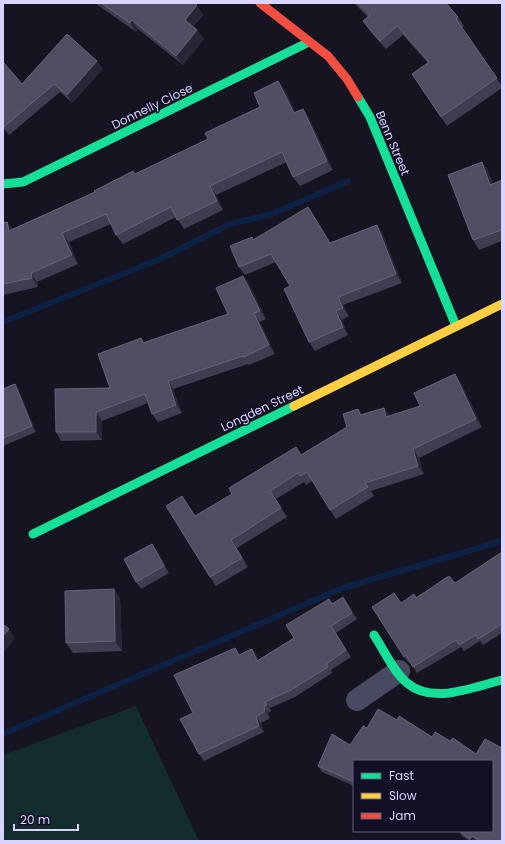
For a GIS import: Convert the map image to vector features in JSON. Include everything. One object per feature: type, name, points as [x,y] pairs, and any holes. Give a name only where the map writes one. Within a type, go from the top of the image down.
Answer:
[{"type":"street","name":"Benn Street","points":[[260,3],[328,56],[347,79],[370,117],[456,326]]},
{"type":"street","name":"Donnelly Close","points":[[3,184],[23,182],[309,42]]},
{"type":"street","name":"Longden Street","points":[[33,534],[502,304]]},
{"type":"street","points":[[374,635],[399,672],[413,687],[427,693],[445,693],[502,680]]},
{"type":"street","points":[[357,700],[399,672]]},
{"type":"green space","points":[[136,706],[199,841],[3,841],[3,755]]},
{"type":"building","points":[[101,3],[194,3],[197,5],[185,20],[197,30],[176,56],[132,20],[130,23]]},
{"type":"building","points":[[357,3],[446,3],[458,17],[456,19],[497,78],[441,117],[412,74],[429,62],[397,26],[380,41],[363,21],[370,15]]},
{"type":"building","points":[[67,34],[97,61],[67,95],[54,84],[4,127],[3,62],[22,84]]},
{"type":"building","points":[[278,81],[294,113],[303,109],[327,161],[293,177],[282,152],[210,186],[217,201],[177,220],[171,207],[116,235],[106,214],[62,233],[72,255],[31,273],[32,278],[3,284],[3,223],[7,222],[9,231],[95,192],[94,191],[133,171],[135,174],[208,139],[205,133],[260,107],[254,93]]},
{"type":"building","points":[[482,162],[490,185],[502,180],[502,230],[473,240],[448,175]]},
{"type":"building","points":[[308,207],[330,243],[377,225],[396,274],[338,297],[343,308],[336,311],[343,327],[309,342],[284,289],[290,286],[271,254],[239,267],[230,246],[252,237],[253,240]]},
{"type":"building","points":[[243,276],[260,311],[254,313],[269,345],[244,357],[243,356],[168,381],[176,405],[152,414],[145,394],[96,412],[96,432],[56,432],[55,389],[110,388],[98,354],[141,338],[143,343],[228,314],[216,288]]},
{"type":"building","points":[[455,374],[476,419],[413,449],[418,466],[365,483],[368,487],[330,510],[307,472],[300,476],[298,473],[270,491],[281,508],[231,540],[242,558],[210,577],[166,506],[182,496],[195,516],[232,494],[229,488],[296,447],[301,455],[347,427],[343,414],[358,409],[360,415],[384,408],[386,417],[420,406],[414,393]]},
{"type":"building","points":[[15,384],[32,426],[3,438],[3,389]]},
{"type":"building","points":[[152,544],[164,566],[136,582],[124,559]]},
{"type":"building","points":[[502,552],[502,624],[478,639],[476,635],[459,645],[456,640],[413,667],[406,655],[404,657],[372,607],[394,593],[401,603],[414,594],[416,598],[449,576],[455,583]]},
{"type":"building","points":[[114,589],[115,641],[66,643],[65,591]]},
{"type":"building","points":[[343,597],[352,613],[331,626],[346,650],[326,664],[328,667],[291,690],[265,702],[267,705],[264,706],[265,711],[256,717],[259,726],[199,754],[180,719],[193,713],[174,675],[235,648],[239,655],[252,649],[257,661],[294,638],[286,625],[329,599],[332,604]]},
{"type":"building","points":[[3,624],[9,629],[3,636]]},
{"type":"building","points":[[378,709],[397,720],[399,716],[432,737],[435,732],[450,741],[453,738],[476,754],[485,739],[502,748],[502,841],[481,841],[472,836],[470,839],[460,832],[493,832],[493,760],[353,760],[353,782],[318,766],[332,734],[350,745],[363,726],[367,728]]},
{"type":"waterway","points":[[3,322],[160,259],[230,224],[272,214],[348,181]]},
{"type":"waterway","points":[[3,734],[343,588],[502,541]]},
{"type":"traffic: fast","points":[[3,184],[23,182],[309,42]]},
{"type":"traffic: fast","points":[[358,97],[370,117],[456,326]]},
{"type":"traffic: fast","points":[[33,534],[294,406]]},
{"type":"traffic: fast","points":[[374,635],[397,673],[407,683],[417,689],[429,693],[441,694],[466,690],[502,680]]},
{"type":"traffic: slow","points":[[294,406],[502,304]]},
{"type":"traffic: jam","points":[[260,3],[328,56],[347,79],[358,97]]}]
